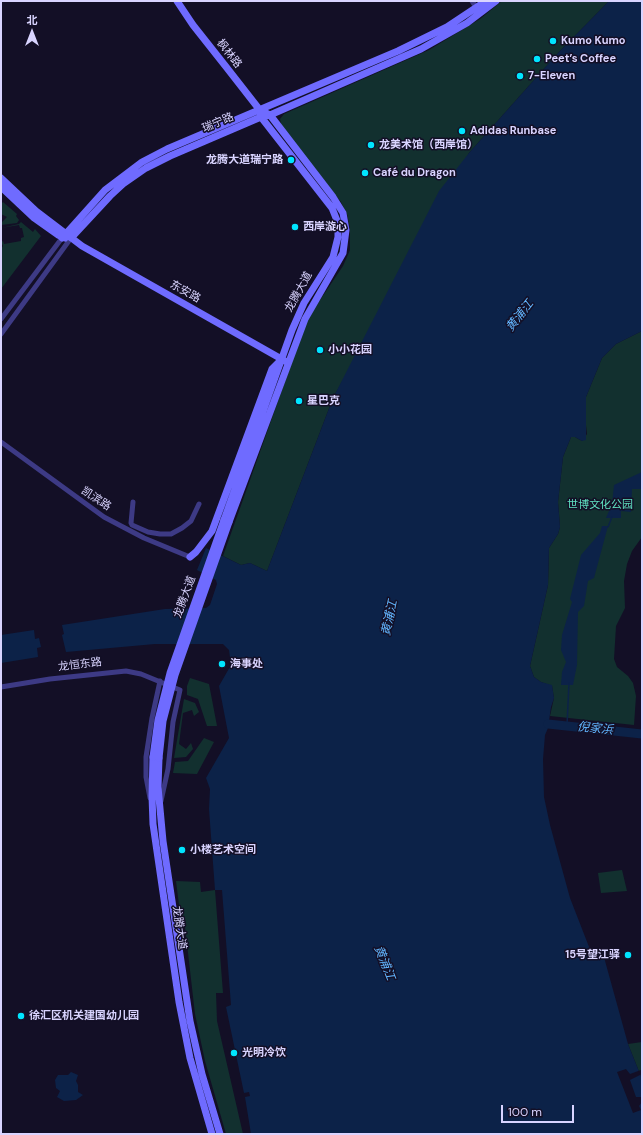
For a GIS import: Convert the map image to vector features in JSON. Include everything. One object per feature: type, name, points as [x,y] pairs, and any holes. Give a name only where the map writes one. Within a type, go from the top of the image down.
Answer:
[{"type":"main road","name":"枫林路","points":[[177,1],[193,25],[259,109],[270,115]]},
{"type":"main road","name":"瑞宁路","points":[[66,237],[134,175],[164,159],[261,117],[270,115],[421,49],[449,34],[479,11],[486,1]]},
{"type":"main road","name":"瑞宁路","points":[[66,237],[105,190],[138,165],[167,149],[398,51],[447,28],[496,1]]},
{"type":"main road","name":"龙腾大道","points":[[254,446],[281,359],[304,303],[336,251],[338,230],[335,216],[327,201],[261,117],[259,109]]},
{"type":"main road","name":"龙腾大道","points":[[212,1134],[194,1076],[182,1022],[156,842],[156,758],[158,720],[170,673],[254,446],[311,307],[343,253],[346,230],[342,213],[333,197],[270,115]]},
{"type":"main road","name":"东安路","points":[[1,178],[66,237]]},
{"type":"main road","name":"东安路","points":[[1,188],[34,218],[281,359],[289,362]]},
{"type":"main road","points":[[190,557],[196,552],[212,531],[272,369],[281,359]]},
{"type":"main road","name":"龙腾大道","points":[[156,805],[163,841],[190,1021],[202,1074],[220,1134]]},
{"type":"street","points":[[472,1],[479,11]]},
{"type":"street","name":"瑞宁路","points":[[1,319],[66,237]]},
{"type":"street","name":"瑞宁路","points":[[1,334],[66,237]]},
{"type":"street","name":"凯滨路","points":[[1,442],[104,517],[144,538],[190,557]]},
{"type":"street","points":[[133,502],[132,525],[148,532],[160,534],[171,534],[182,528],[191,520],[199,504]]},
{"type":"street","name":"龙恒东路","points":[[1,687],[50,679],[120,671],[136,672],[180,690],[171,735],[168,769],[156,805]]},
{"type":"street","points":[[156,805],[147,782],[146,757],[160,681]]},
{"type":"green space","points":[[502,1],[609,1],[559,52],[469,153],[333,398],[267,571],[250,563],[241,565],[223,556],[304,328],[314,309],[343,266],[350,250],[350,228],[347,214],[341,202],[282,128],[280,119],[284,114],[429,50],[480,19]]},
{"type":"green space","points":[[3,202],[17,214],[16,216],[19,220],[17,223],[1,225],[7,217],[1,214],[1,204]]},
{"type":"green space","points":[[21,222],[33,232],[35,229],[41,236],[1,289],[1,249],[3,246],[1,242],[3,241],[4,244],[21,241],[21,238],[24,237],[22,228],[20,228],[19,225],[1,228],[19,224]]},
{"type":"green space","name":"世博文化公园","points":[[642,331],[642,537],[632,551],[627,564],[624,581],[625,608],[616,626],[614,659],[617,667],[628,676],[633,683],[636,696],[634,725],[550,716],[554,698],[552,686],[541,682],[534,677],[530,666],[548,585],[549,548],[558,534],[560,527],[558,502],[563,457],[571,437],[575,437],[582,441],[587,434],[585,416],[586,397],[602,358],[616,344]]},
{"type":"green space","points":[[190,678],[209,684],[217,726],[207,726],[198,699],[187,695],[187,686]]},
{"type":"green space","points":[[184,699],[195,703],[199,712],[194,716],[192,710],[183,713],[179,744],[186,749],[191,743],[193,749],[186,757],[174,758]]},
{"type":"green space","points":[[204,738],[214,742],[197,774],[173,773],[175,762],[188,761]]},
{"type":"green space","points":[[622,870],[627,891],[601,893],[598,873]]},
{"type":"green space","points":[[176,881],[200,882],[201,892],[215,890],[223,993],[216,993],[217,1021],[243,1134],[226,1134],[205,1061],[195,1014],[184,918],[180,913]]},
{"type":"green space","points":[[642,1042],[642,1079],[628,1044]]},
{"type":"water","name":"黄浦江","points":[[609,1],[642,1],[642,331],[616,344],[602,358],[586,397],[586,440],[582,441],[575,437],[571,437],[563,457],[558,502],[560,527],[558,534],[549,548],[548,585],[530,666],[534,677],[541,682],[552,685],[554,698],[548,728],[545,735],[543,759],[544,797],[550,825],[570,898],[591,952],[602,950],[628,1044],[642,1079],[642,1134],[251,1134],[245,1097],[250,1096],[249,1092],[244,1093],[226,1007],[231,1005],[222,890],[215,890],[209,809],[210,789],[206,778],[229,738],[219,686],[231,665],[229,650],[223,644],[155,644],[66,652],[62,635],[64,634],[62,625],[165,609],[206,608],[210,605],[217,584],[216,580],[197,570],[206,548],[241,565],[250,563],[267,571],[333,398],[439,191],[469,153],[559,52]]},
{"type":"water","points":[[642,472],[642,489],[632,489],[631,512],[621,511],[621,518],[606,518],[612,504],[614,485]]},
{"type":"water","points":[[602,526],[608,526],[594,578],[588,581],[584,606],[578,612],[577,665],[573,685],[561,685],[562,672],[566,662],[561,650],[562,635],[572,602],[570,599],[581,555],[600,533]]},
{"type":"water","points":[[34,630],[35,639],[39,638],[41,647],[37,648],[38,657],[1,663],[1,635]]},
{"type":"water","points":[[71,1072],[78,1075],[76,1081],[78,1085],[78,1092],[83,1095],[76,1100],[64,1101],[57,1097],[60,1091],[56,1088],[55,1080],[58,1075],[68,1075]]},
{"type":"pier","points":[[626,1069],[630,1074],[641,1070],[642,1074],[630,1080],[636,1097],[642,1097],[642,1102],[639,1106],[641,1110],[633,1113],[617,1072]]},
{"type":"waterway","points":[[608,527],[612,517]]},
{"type":"waterway","points":[[567,725],[569,683]]},
{"type":"waterway","name":"倪家浜","points":[[548,724],[642,734]]},
{"type":"place","name":"Kumo Kumo","points":[[553,41]]},
{"type":"place","name":"Peet’s Coffee","points":[[537,59]]},
{"type":"place","name":"7-Eleven","points":[[520,76]]},
{"type":"place","name":"Adidas Runbase","points":[[462,131]]},
{"type":"place","name":"龙美术馆（西岸馆）","points":[[371,145]]},
{"type":"place","name":"龙腾大道瑞宁路","points":[[291,160]]},
{"type":"place","name":"Café du Dragon","points":[[365,173]]},
{"type":"place","name":"西岸漩心","points":[[295,227]]},
{"type":"place","name":"小小花园","points":[[320,350]]},
{"type":"place","name":"星巴克","points":[[299,401]]},
{"type":"place","name":"海事处","points":[[222,664]]},
{"type":"place","name":"小楼艺术空间","points":[[182,850]]},
{"type":"place","name":"15号望江驿","points":[[628,955]]},
{"type":"place","name":"徐汇区机关建国幼儿园","points":[[21,1016]]},
{"type":"place","name":"光明冷饮","points":[[234,1053]]}]
